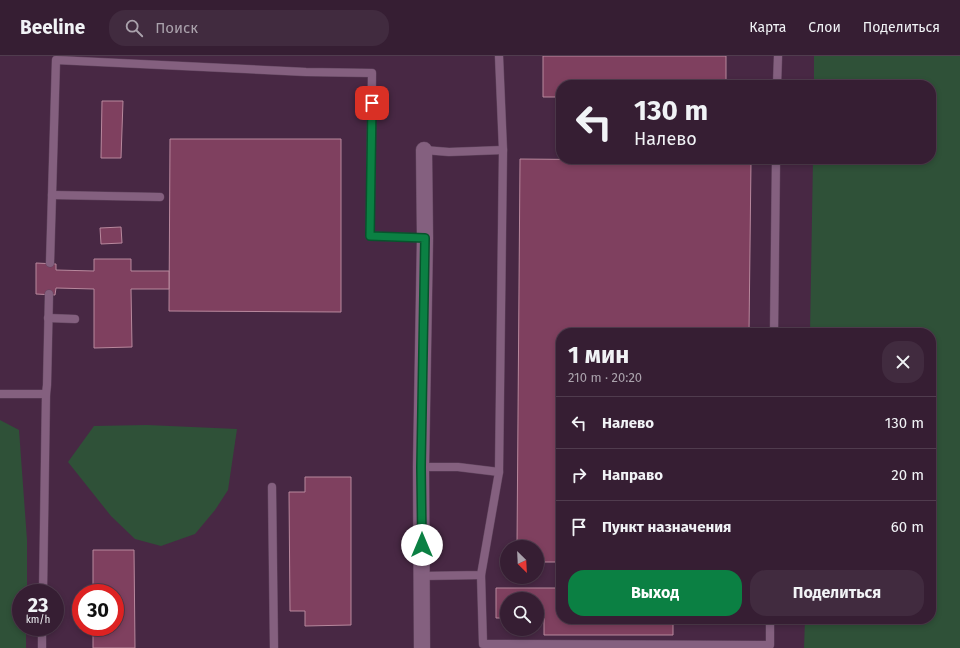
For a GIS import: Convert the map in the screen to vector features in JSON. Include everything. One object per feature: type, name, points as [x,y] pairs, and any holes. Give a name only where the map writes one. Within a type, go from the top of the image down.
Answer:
[{"type":"street","points":[[422,648],[421,467],[425,238],[424,150]]},
{"type":"lane","points":[[499,56],[502,150],[500,472],[481,575],[483,644],[770,645],[770,624]]},
{"type":"lane","points":[[777,80],[778,56]]},
{"type":"lane","points":[[50,263],[56,60],[298,72],[372,73],[370,236],[425,238]]},
{"type":"lane","points":[[424,150],[450,152],[502,150]]},
{"type":"lane","points":[[774,328],[776,164]]},
{"type":"lane","points":[[52,195],[160,197]]},
{"type":"lane","points":[[43,584],[49,294]]},
{"type":"lane","points":[[48,318],[75,319]]},
{"type":"lane","points":[[0,394],[46,394]]},
{"type":"lane","points":[[421,467],[458,466],[500,472]]},
{"type":"lane","points":[[272,487],[274,648]]},
{"type":"lane","points":[[422,576],[481,575]]},
{"type":"lane","points":[[42,636],[42,648]]},
{"type":"green space","points":[[814,56],[960,56],[960,648],[804,648],[805,624],[936,624],[936,328],[810,328],[813,164],[936,164],[936,80],[814,80]]},
{"type":"green space","points":[[0,420],[19,430],[27,540],[27,584],[12,584],[12,636],[26,636],[26,648],[0,648]]},
{"type":"green space","points":[[147,425],[237,429],[228,490],[215,510],[195,534],[161,546],[135,539],[111,516],[68,462],[94,426]]},
{"type":"building","points":[[543,56],[726,56],[726,80],[556,80],[556,97],[543,97]]},
{"type":"building","points":[[102,101],[123,101],[121,158],[101,158]]},
{"type":"building","points":[[170,139],[341,139],[341,312],[169,311]]},
{"type":"building","points":[[520,159],[556,159],[556,164],[751,164],[749,328],[556,328],[556,562],[544,562],[544,540],[517,540]]},
{"type":"building","points":[[121,227],[122,243],[101,244],[100,228]]},
{"type":"building","points":[[94,259],[131,259],[131,271],[169,271],[169,289],[131,289],[132,347],[94,348],[94,289],[56,288],[55,295],[36,294],[36,263],[56,264],[56,270],[94,271]]},
{"type":"building","points":[[305,477],[351,477],[351,625],[305,626],[305,611],[290,611],[289,492],[305,492]]},
{"type":"building","points":[[93,550],[134,550],[135,648],[93,648],[93,636],[124,636],[124,584],[93,584]]},
{"type":"building","points":[[496,588],[556,588],[556,624],[673,624],[673,635],[544,635],[544,592],[500,592],[500,618],[496,618]]},
{"type":"route","points":[[372,103],[370,236],[425,238],[421,467],[422,545]]}]
